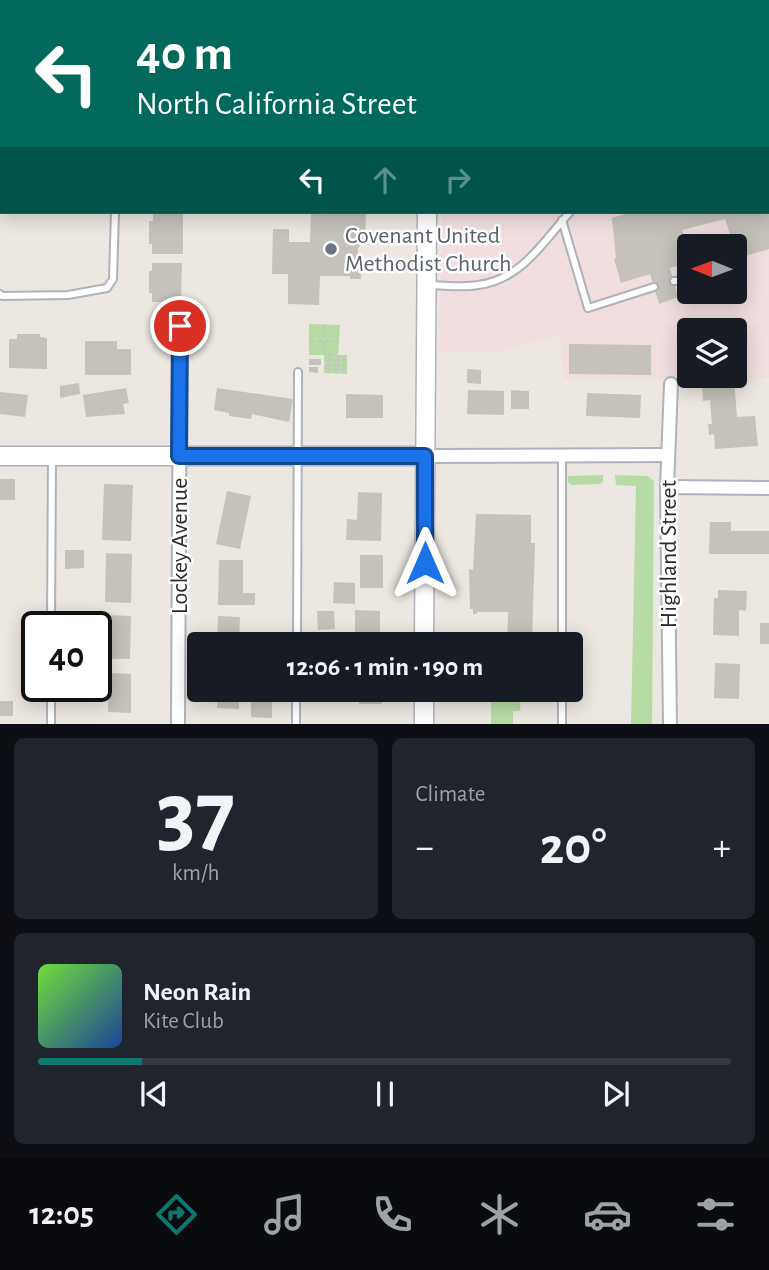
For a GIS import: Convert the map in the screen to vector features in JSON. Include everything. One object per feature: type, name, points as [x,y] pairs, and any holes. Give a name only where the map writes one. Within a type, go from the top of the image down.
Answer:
[{"type":"street","points":[[424,632],[427,214]]},
{"type":"street","name":"Lockey Avenue","points":[[178,724],[180,326]]},
{"type":"street","name":"Highland Street","points":[[670,724],[667,487],[671,384]]},
{"type":"street","points":[[0,456],[668,455]]},
{"type":"street","points":[[667,487],[769,488]]},
{"type":"street","points":[[424,702],[424,724]]},
{"type":"lane","points":[[0,294],[68,295],[107,288],[113,279],[115,214]]},
{"type":"lane","points":[[427,285],[477,286],[504,279],[521,267],[568,214]]},
{"type":"lane","points":[[562,220],[588,307],[654,287]]},
{"type":"lane","points":[[297,632],[298,372]]},
{"type":"lane","points":[[562,455],[562,632]]},
{"type":"lane","points":[[51,457],[51,611]]},
{"type":"lane","points":[[51,702],[51,724]]},
{"type":"lane","points":[[296,702],[296,724]]},
{"type":"lane","points":[[562,702],[562,724]]},
{"type":"path","points":[[324,324],[325,355],[344,357],[344,363],[344,370],[327,365],[344,363]]},
{"type":"path","points":[[309,341],[339,341]]},
{"type":"shaded area","points":[[442,214],[769,214],[769,378],[747,378],[747,318],[677,318],[677,378],[564,379],[560,335],[503,351],[438,352]]},
{"type":"green space","points":[[309,324],[340,325],[338,355],[347,355],[347,374],[324,373],[324,355],[309,355]]},
{"type":"green space","points":[[603,475],[603,482],[600,484],[571,485],[568,482],[568,476]]},
{"type":"green space","points":[[615,475],[648,476],[654,481],[652,724],[631,724],[636,486],[616,485]]},
{"type":"green space","points":[[491,702],[520,702],[520,711],[513,711],[513,724],[491,724]]},
{"type":"building","points":[[153,214],[183,214],[183,254],[152,254],[149,221],[153,221]]},
{"type":"building","points":[[311,214],[366,214],[365,240],[358,248],[361,279],[350,279],[350,276],[320,276],[319,305],[288,304],[288,274],[272,274],[273,229],[289,229],[289,242],[310,242]]},
{"type":"building","points":[[625,214],[769,214],[769,249],[747,255],[747,234],[730,234],[725,219],[682,230],[684,234],[677,234],[677,266],[670,268],[677,297],[659,304],[650,274],[621,283],[614,259],[612,218]]},
{"type":"building","points":[[152,263],[182,263],[181,302],[152,302],[152,293],[149,293],[149,271],[152,271]]},
{"type":"building","points":[[17,334],[40,334],[40,337],[47,338],[47,369],[9,368],[9,339],[17,339]]},
{"type":"building","points":[[85,341],[117,341],[117,349],[131,349],[131,375],[85,375]]},
{"type":"building","points":[[569,344],[651,345],[651,375],[569,374]]},
{"type":"building","points":[[309,359],[321,359],[321,365],[309,365]]},
{"type":"building","points":[[309,367],[318,367],[318,373],[309,372]]},
{"type":"building","points":[[467,369],[481,370],[481,384],[467,383]]},
{"type":"building","points":[[79,383],[80,394],[60,398],[60,386]]},
{"type":"building","points":[[126,388],[129,403],[123,404],[125,414],[86,417],[83,395]]},
{"type":"building","points":[[217,388],[293,399],[289,422],[252,414],[251,419],[229,416],[229,413],[214,410]]},
{"type":"building","points":[[702,388],[735,388],[737,417],[755,416],[758,446],[715,449],[714,434],[709,435],[708,424],[712,424],[710,400],[703,401]]},
{"type":"building","points":[[468,390],[504,391],[504,415],[467,414]]},
{"type":"building","points":[[511,390],[529,391],[529,409],[511,409]]},
{"type":"building","points":[[0,392],[28,395],[25,417],[0,414]]},
{"type":"building","points":[[587,393],[641,395],[640,418],[586,416]]},
{"type":"building","points":[[346,394],[383,395],[383,418],[346,418]]},
{"type":"building","points":[[0,479],[15,479],[15,500],[0,500]]},
{"type":"building","points":[[104,484],[133,485],[131,541],[102,540]]},
{"type":"building","points":[[227,491],[251,496],[240,549],[216,544]]},
{"type":"building","points":[[358,492],[382,493],[381,541],[346,540],[347,519],[357,520]]},
{"type":"building","points":[[476,514],[531,515],[531,543],[535,543],[532,632],[507,632],[508,612],[473,614],[473,609],[470,609],[469,569],[473,570]]},
{"type":"building","points":[[710,522],[731,522],[731,531],[769,531],[769,554],[709,554]]},
{"type":"building","points":[[65,550],[84,550],[84,568],[65,569]]},
{"type":"building","points":[[106,553],[132,554],[131,603],[105,602]]},
{"type":"building","points":[[360,555],[383,555],[383,588],[360,588]]},
{"type":"building","points":[[219,560],[243,560],[243,593],[255,593],[255,605],[218,605]]},
{"type":"building","points":[[334,582],[355,583],[355,604],[333,603]]},
{"type":"building","points":[[718,590],[747,591],[746,611],[739,610],[739,636],[713,635],[714,598],[718,598]]},
{"type":"building","points":[[355,610],[380,611],[380,632],[355,632]]},
{"type":"building","points":[[317,611],[334,611],[335,629],[318,630]]},
{"type":"building","points":[[112,615],[131,616],[130,659],[112,659]]},
{"type":"building","points":[[218,616],[240,617],[239,632],[217,632]]},
{"type":"building","points":[[760,623],[769,623],[769,644],[760,644]]},
{"type":"building","points":[[715,663],[740,664],[739,699],[714,698]]},
{"type":"building","points":[[112,673],[131,674],[131,713],[108,712],[108,702],[112,702]]},
{"type":"building","points":[[0,701],[13,701],[13,716],[0,716]]},
{"type":"building","points":[[217,702],[239,702],[239,709],[217,708]]},
{"type":"building","points":[[251,702],[272,702],[272,718],[251,717]]},
{"type":"building","points":[[359,702],[382,702],[382,704]]},
{"type":"place","name":"Covenant United Methodist Church","points":[[331,249]]},
{"type":"route","points":[[180,326],[179,456],[425,456],[425,563]]}]
